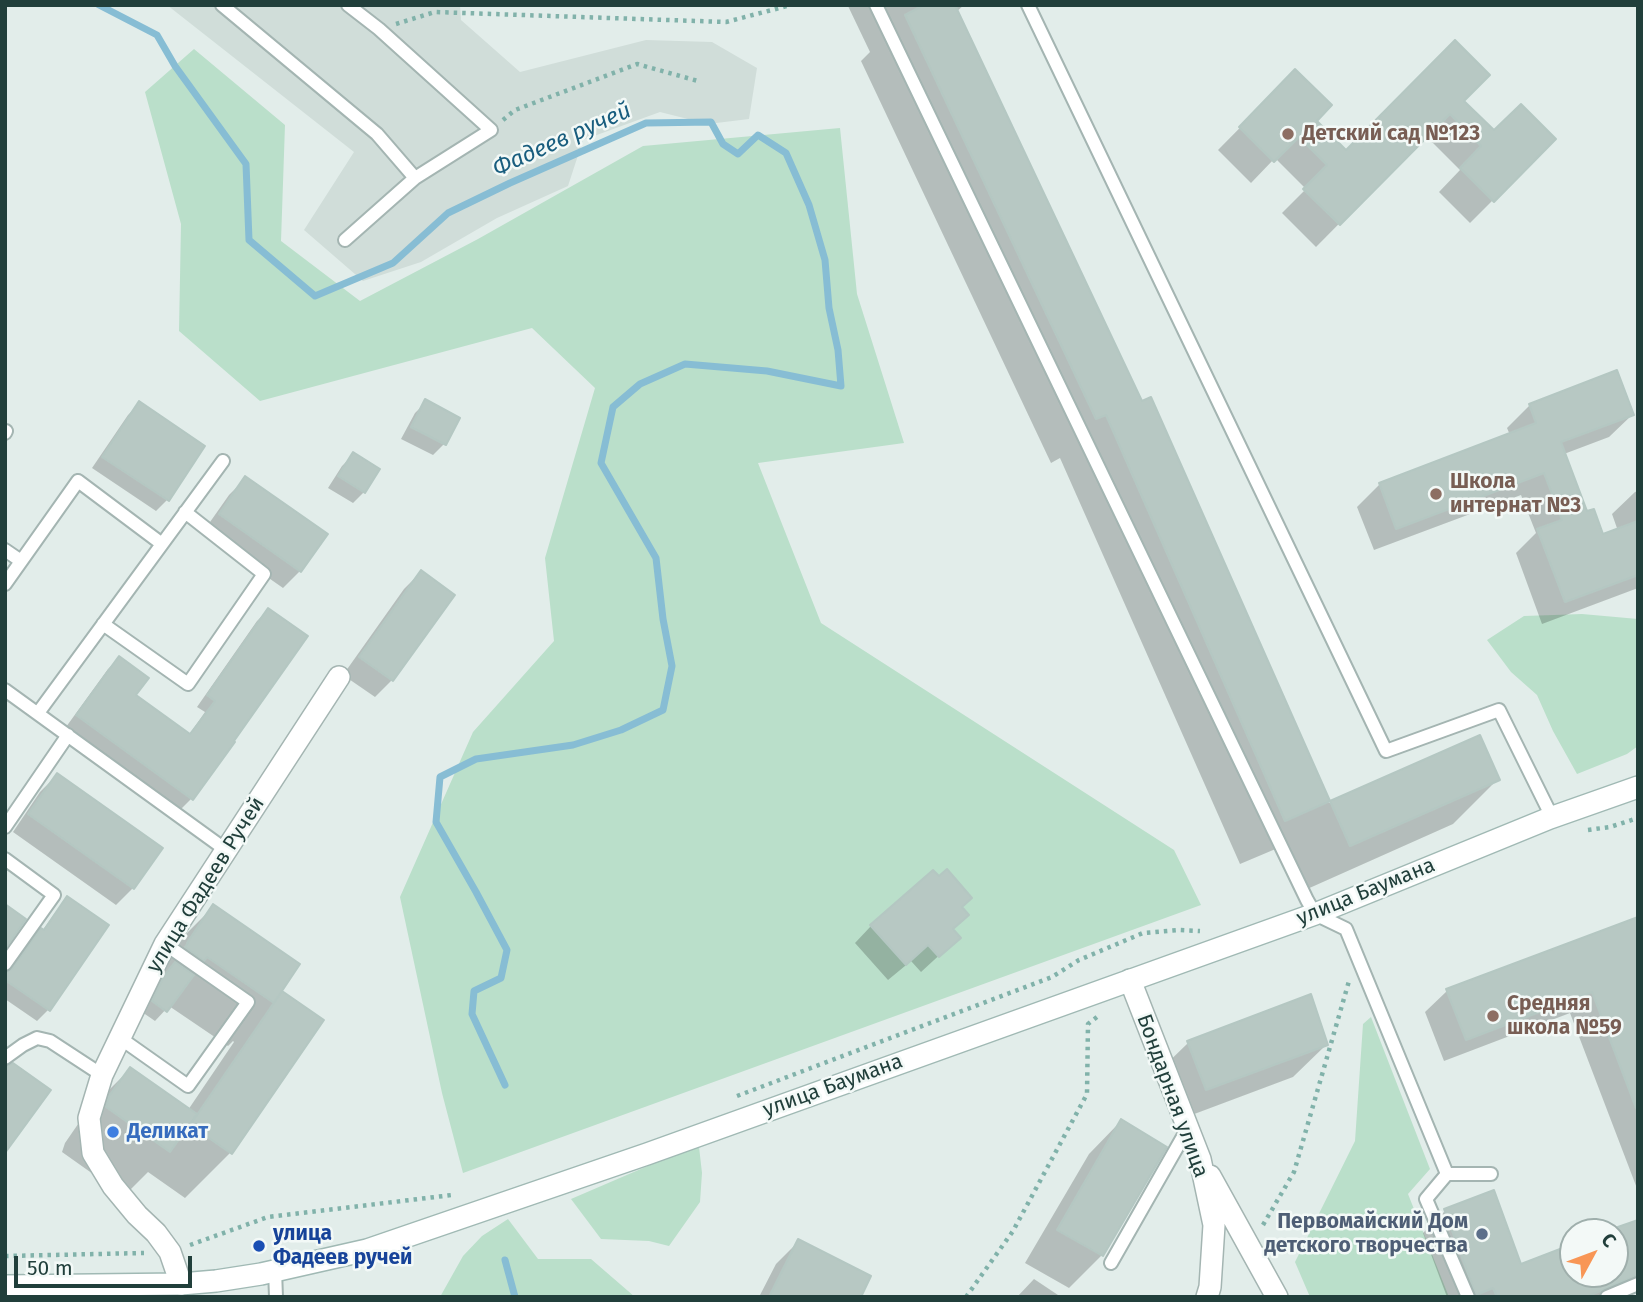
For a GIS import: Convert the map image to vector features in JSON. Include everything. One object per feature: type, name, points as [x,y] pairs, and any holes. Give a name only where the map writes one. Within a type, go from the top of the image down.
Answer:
[{"type":"street","name":"улица Фадеев Ручей","points":[[181,1284],[170,1252],[113,1186],[93,1153],[89,1118],[102,1075],[165,944],[339,677]]},
{"type":"street","name":"улица Баумана","points":[[5,1286],[181,1284],[214,1289],[275,1270],[367,1250],[1132,986],[1550,818],[1638,787]]},
{"type":"street","name":"Бондарная улица","points":[[1132,986],[1200,1159],[1214,1224],[1208,1297]]},
{"type":"street","points":[[1200,1159],[1277,1297]]},
{"type":"lane","points":[[222,5],[377,134],[415,178]]},
{"type":"lane","points":[[345,240],[415,178],[491,130],[379,29],[348,5]]},
{"type":"lane","points":[[876,5],[1301,887],[1315,914],[1346,929],[1447,1174]]},
{"type":"lane","points":[[1028,5],[1387,751],[1499,710],[1550,818]]},
{"type":"lane","points":[[38,713],[223,461]]},
{"type":"lane","points":[[5,584],[78,481],[162,544]]},
{"type":"lane","points":[[103,624],[188,684],[264,574],[185,512]]},
{"type":"lane","points":[[5,550],[21,561]]},
{"type":"lane","points":[[5,690],[226,850]]},
{"type":"lane","points":[[5,827],[68,735]]},
{"type":"lane","points":[[5,859],[54,895],[5,964]]},
{"type":"lane","points":[[120,1038],[188,1086],[248,1002],[165,944]]},
{"type":"lane","points":[[5,1058],[37,1038],[50,1041],[102,1075]]},
{"type":"lane","points":[[1111,1263],[1188,1128]]},
{"type":"lane","points":[[1468,1297],[1426,1199],[1447,1174],[1491,1174]]},
{"type":"lane","points":[[275,1270],[276,1297]]},
{"type":"lane","points":[[1607,1297],[1638,1284]]},
{"type":"path","points":[[379,29],[435,12],[726,22],[791,5]]},
{"type":"path","points":[[491,130],[515,110],[637,64],[698,80]]},
{"type":"path","points":[[1577,831],[1611,827],[1638,818]]},
{"type":"path","points":[[728,1099],[1052,976],[1079,960],[1143,933],[1202,931]]},
{"type":"path","points":[[1250,1248],[1294,1172],[1357,953]]},
{"type":"path","points":[[966,1297],[1013,1231],[1087,1094],[1088,1024],[1132,986]]},
{"type":"path","points":[[5,1256],[170,1252],[268,1217],[457,1194]]},
{"type":"shaded area","points":[[167,5],[460,5],[461,20],[520,72],[646,40],[712,42],[757,68],[749,119],[708,124],[660,112],[583,140],[568,186],[497,218],[421,262],[363,281],[304,230],[354,152]]},
{"type":"green space","points":[[194,49],[285,125],[281,241],[360,301],[478,239],[643,146],[840,128],[857,294],[904,443],[758,463],[821,623],[1174,850],[1201,905],[463,1173],[442,1093],[400,897],[473,732],[554,641],[545,558],[595,388],[532,328],[260,401],[179,331],[181,224],[145,92]]},
{"type":"green space","points":[[1582,614],[1638,619],[1638,746],[1627,754],[1577,774],[1537,695],[1511,672],[1487,640],[1524,616]]},
{"type":"green space","points":[[1371,1017],[1430,1169],[1408,1194],[1449,1297],[1310,1297],[1295,1262],[1355,1141],[1363,1024]]},
{"type":"green space","points":[[698,1138],[702,1173],[700,1202],[669,1246],[649,1241],[601,1239],[571,1199],[664,1159]]},
{"type":"green space","points":[[508,1219],[538,1259],[591,1259],[635,1297],[440,1297],[463,1256],[482,1236]]},
{"type":"building","points":[[924,5],[955,5],[1142,401],[1151,397],[1330,801],[1285,821],[1106,415],[1096,419],[905,15]]},
{"type":"building","name":"Детский сад №123","points":[[1455,40],[1490,75],[1464,101],[1494,130],[1521,104],[1556,139],[1494,202],[1460,168],[1481,146],[1450,114],[1340,225],[1303,189],[1327,165],[1299,137],[1274,162],[1239,127],[1295,69],[1332,105],[1317,121],[1346,150]]},
{"type":"building","name":"Школа интернат №3","points":[[1617,370],[1634,415],[1561,442],[1587,511],[1594,509],[1603,534],[1638,521],[1638,575],[1565,602],[1537,529],[1562,520],[1544,473],[1396,529],[1379,483],[1536,423],[1529,404]]},
{"type":"building","points":[[425,399],[460,418],[446,445],[411,427]]},
{"type":"building","points":[[139,401],[205,446],[169,501],[102,457]]},
{"type":"building","points":[[353,452],[380,469],[365,493],[338,476]]},
{"type":"building","points":[[245,476],[328,534],[301,572],[219,514]]},
{"type":"building","points":[[421,570],[455,595],[393,681],[359,657]]},
{"type":"building","points":[[268,608],[308,636],[193,800],[76,715],[119,656],[149,678],[136,695],[190,734],[215,701],[207,695]]},
{"type":"building","points":[[1480,735],[1500,780],[1350,846],[1330,801]]},
{"type":"building","points":[[57,773],[163,848],[134,889],[28,814]]},
{"type":"building","points":[[947,869],[972,898],[962,907],[969,915],[953,929],[961,938],[939,957],[928,945],[906,965],[870,925],[933,870],[939,876]]},
{"type":"building","points":[[67,896],[109,925],[50,1011],[5,980],[5,973],[12,969],[41,928],[44,930]]},
{"type":"building","points":[[5,904],[26,919],[5,949]]},
{"type":"building","points":[[213,904],[300,964],[274,1003],[207,957],[204,961],[185,947]]},
{"type":"building","name":"Средняя школа №59","points":[[1638,917],[1638,1108],[1592,992],[1466,1040],[1446,989]]},
{"type":"building","points":[[175,962],[194,975],[167,1012],[152,1001],[164,976]]},
{"type":"building","points":[[282,991],[324,1020],[232,1154],[190,1125]]},
{"type":"building","points":[[1311,994],[1328,1045],[1206,1090],[1187,1041]]},
{"type":"building","points":[[13,1063],[51,1090],[5,1153],[5,1067]]},
{"type":"building","points":[[130,1067],[197,1114],[170,1152],[106,1107],[109,1096]]},
{"type":"building","points":[[1121,1119],[1167,1147],[1103,1256],[1057,1230]]},
{"type":"building","name":"Первомайский Дом детского творчества","points":[[1494,1190],[1521,1264],[1559,1249],[1559,1288],[1607,1288],[1586,1297],[1497,1297],[1493,1288],[1476,1295],[1444,1209]]},
{"type":"building","name":"Первомайский Дом детского творчества","points":[[1638,1220],[1638,1275],[1629,1279],[1629,1223]]},
{"type":"building","points":[[798,1239],[871,1276],[861,1297],[769,1297]]},
{"type":"waterway","name":"Фадеев ручей","points":[[99,5],[157,35],[175,66],[246,164],[249,240],[315,296],[393,263],[448,213],[646,123],[711,122],[723,144],[738,154],[758,135],[786,153],[809,205],[825,260],[841,386],[767,371],[685,364],[640,384],[613,407],[601,463],[656,558],[672,666],[663,710],[621,730],[573,745],[476,759],[440,777],[436,822],[507,950],[501,978],[474,991],[472,1014],[505,1085]]},
{"type":"waterway","name":"Фадеев ручей","points":[[505,1260],[515,1297]]},
{"type":"place","name":"Детский сад №123","points":[[1288,134]]},
{"type":"place","name":"Школа интернат №3","points":[[1436,494]]},
{"type":"place","name":"Средняя школа №59","points":[[1493,1016]]},
{"type":"place","name":"Деликат","points":[[113,1132]]},
{"type":"place","name":"Первомайский Дом детского творчества","points":[[1482,1234]]},
{"type":"place","name":"улица Фадеев ручей","points":[[259,1246]]}]
